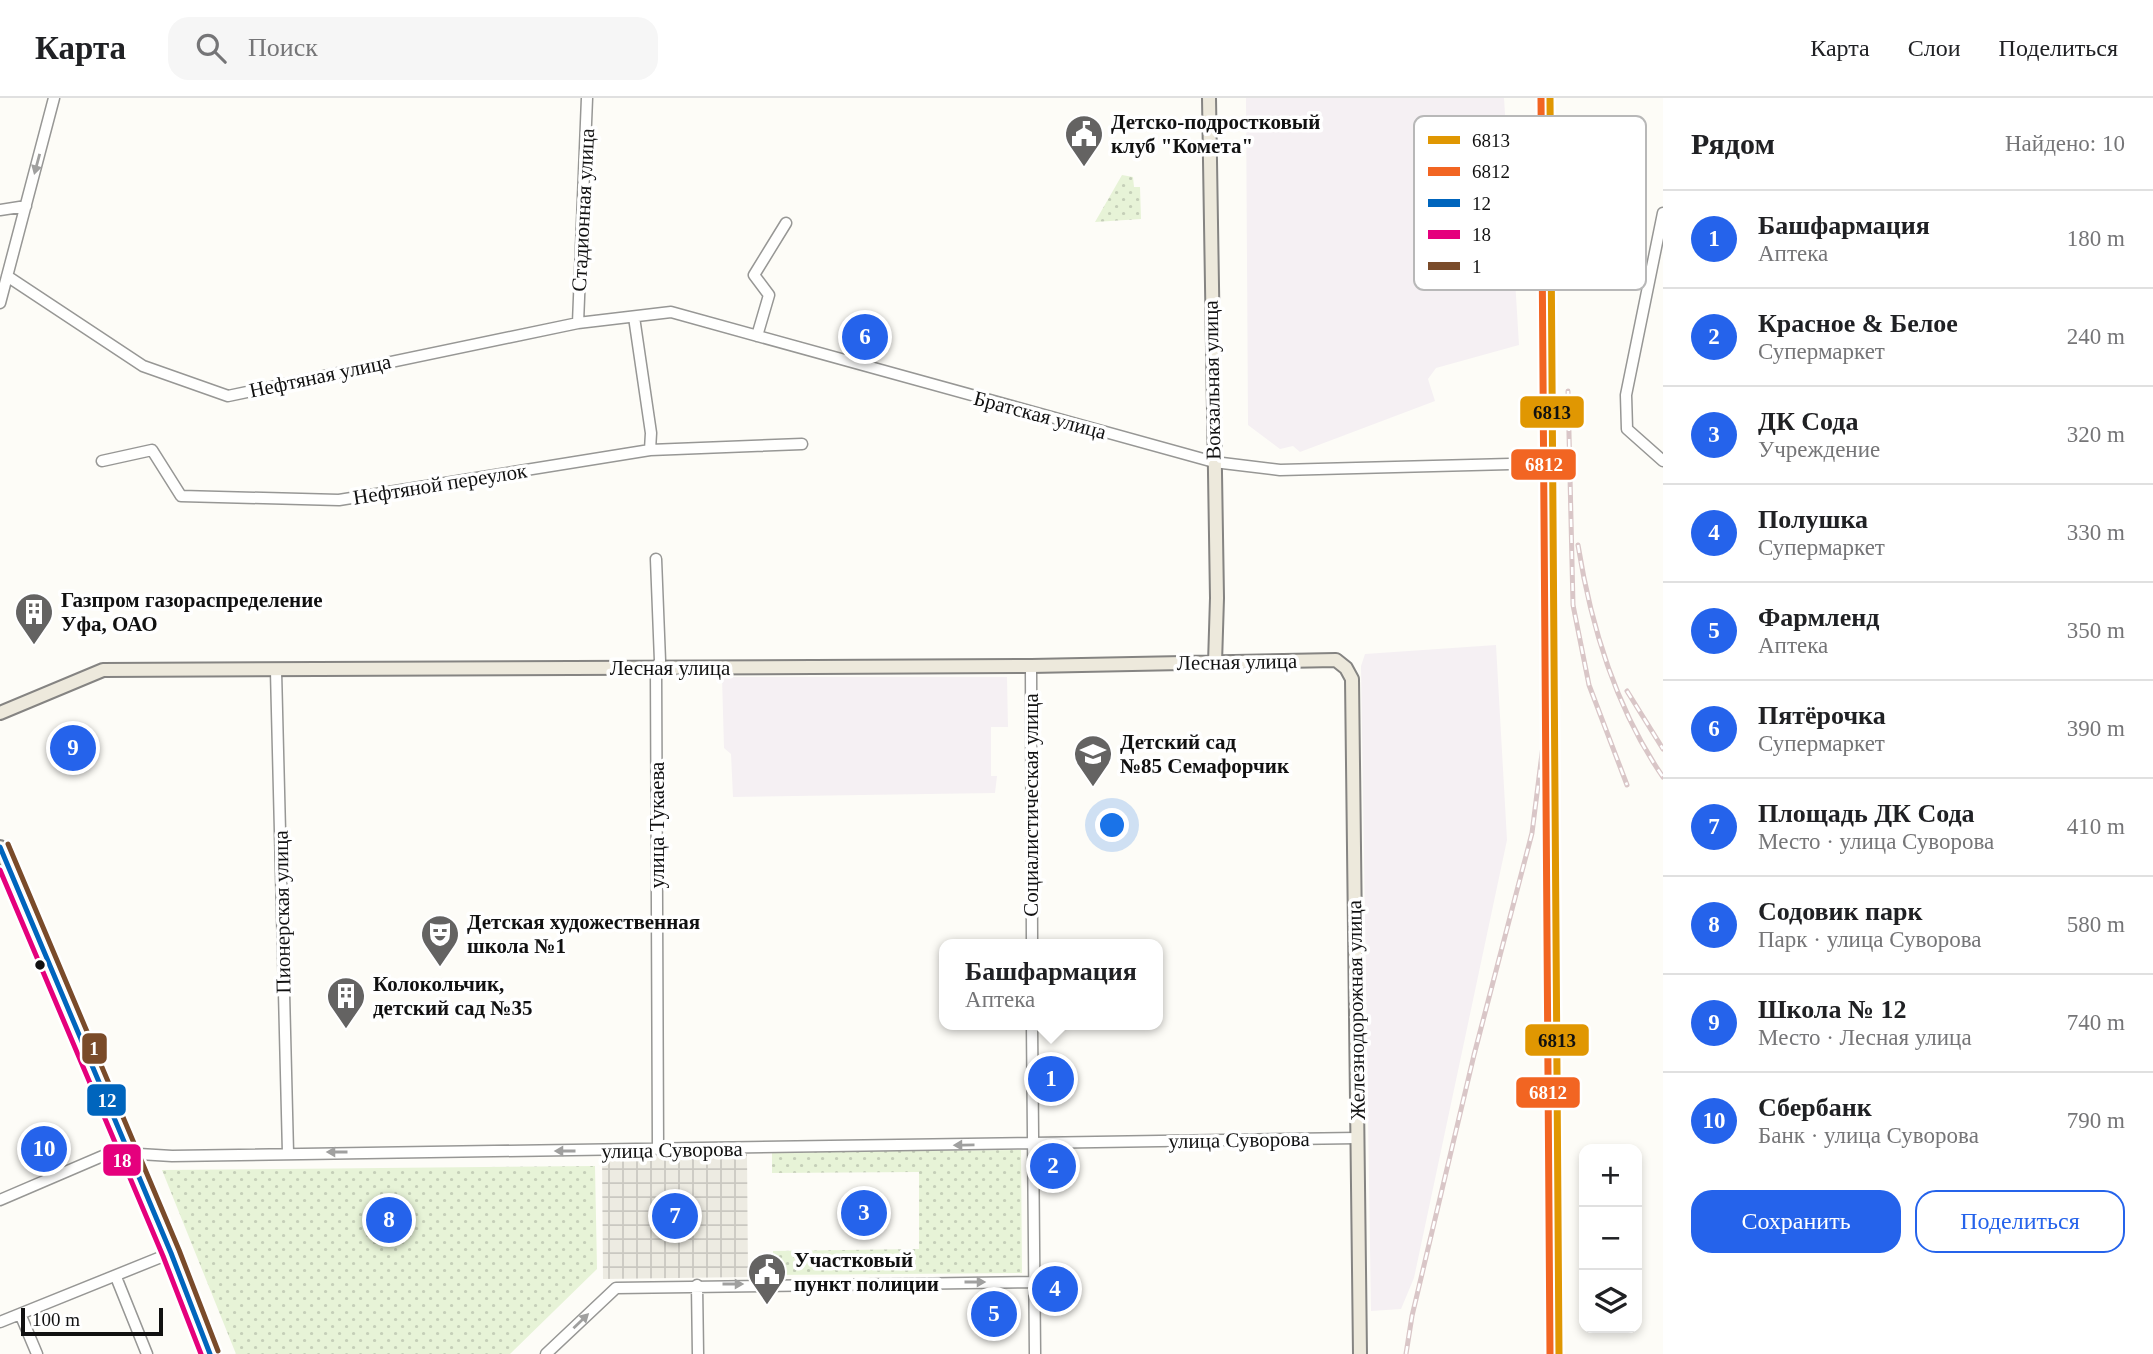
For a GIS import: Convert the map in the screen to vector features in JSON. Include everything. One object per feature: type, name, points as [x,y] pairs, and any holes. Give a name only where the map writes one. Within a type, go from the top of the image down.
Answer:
[{"type":"main road","name":"Вокзальная улица","points":[[1209,98],[1217,598],[1214,663]]},
{"type":"main road","name":"Лесная улица","points":[[0,713],[103,670],[1031,666],[1336,660],[1346,668]]},
{"type":"main road","name":"Железнодорожная улица","points":[[1346,668],[1352,679],[1360,1354]]},
{"type":"main road","points":[[0,846],[171,1253],[210,1354]]},
{"type":"street","points":[[0,303],[54,98]]},
{"type":"street","name":"Стадионная улица","points":[[578,323],[587,98]]},
{"type":"street","points":[[0,210],[26,206]]},
{"type":"street","points":[[1663,213],[1626,395],[1627,429],[1663,461]]},
{"type":"street","points":[[757,335],[769,295],[754,275],[786,223]]},
{"type":"street","name":"Нефтяная улица","points":[[7,276],[143,366],[228,396],[578,323]]},
{"type":"street","name":"Братская улица","points":[[578,323],[671,313],[1214,462],[1280,470],[1510,464]]},
{"type":"street","points":[[634,317],[651,433],[650,450]]},
{"type":"street","name":"Нефтяной переулок","points":[[102,461],[152,450],[181,496],[339,500],[650,450],[802,444]]},
{"type":"street","name":"улица Тукаева","points":[[656,559],[660,661],[656,668],[658,1149]]},
{"type":"street","name":"Социалистическая улица","points":[[1031,666],[1032,939]]},
{"type":"street","name":"Пионерская улица","points":[[276,671],[288,1153]]},
{"type":"street","points":[[1032,1030],[1035,1354]]},
{"type":"street","name":"улица Суворова","points":[[139,1154],[1032,1145],[1111,1140],[1358,1138]]},
{"type":"street","points":[[0,1200],[126,1146],[139,1154],[135,1168]]},
{"type":"street","points":[[0,1322],[21,1316],[171,1253]]},
{"type":"street","points":[[116,1277],[147,1354]]},
{"type":"street","points":[[546,1354],[616,1288],[1035,1282]]},
{"type":"street","points":[[697,1285],[698,1354]]},
{"type":"street","points":[[21,1316],[37,1354]]},
{"type":"shaded area","points":[[1246,98],[1504,98],[1505,116],[1414,116],[1414,290],[1516,290],[1519,345],[1436,368],[1428,379],[1435,401],[1300,452],[1293,446],[1280,449],[1248,425]]},
{"type":"shaded area","points":[[1496,645],[1507,840],[1414,1278],[1401,1309],[1371,1311],[1361,666],[1365,654]]},
{"type":"shaded area","points":[[722,677],[1007,677],[1008,727],[991,727],[991,776],[997,776],[995,793],[733,797],[731,754],[724,748]]},
{"type":"shaded area","points":[[747,1154],[748,1277],[603,1279],[602,1155]]},
{"type":"green space","points":[[1122,175],[1133,177],[1134,187],[1140,187],[1141,219],[1095,222]]},
{"type":"green space","points":[[1021,1150],[1022,1273],[773,1275],[773,1251],[919,1249],[919,1172],[772,1173],[772,1152]]},
{"type":"green space","points":[[595,1166],[597,1269],[510,1354],[236,1354],[162,1170]]},
{"type":"railway","points":[[1568,391],[1573,605],[1589,685],[1627,785]]},
{"type":"railway","points":[[1578,545],[1590,606],[1608,666],[1632,723],[1663,777]]},
{"type":"railway","points":[[1406,1354],[1412,1316],[1474,1055],[1532,833],[1549,698],[1554,629]]},
{"type":"railway","points":[[1627,691],[1663,749]]},
{"type":"transit line","name":"6812","points":[[1541,98],[1541,116]]},
{"type":"transit line","name":"6813","points":[[1550,98],[1550,116]]},
{"type":"transit line","name":"6812","points":[[1542,290],[1550,1354]]},
{"type":"transit line","name":"6813","points":[[1551,290],[1559,1354]]},
{"type":"transit line","name":"1","points":[[8,844],[179,1250],[218,1351]]},
{"type":"transit line","name":"12","points":[[0,847],[171,1253],[210,1354]]},
{"type":"transit line","name":"18","points":[[0,870],[163,1256],[201,1354]]},
{"type":"place","name":"Детско-подростковый клуб \"Комета\"","points":[[1084,168]]},
{"type":"place","name":"Пятёрочка","points":[[865,337]]},
{"type":"place","name":"Газпром газораспределение Уфа, ОАО","points":[[34,646]]},
{"type":"place","name":"Школа № 12","points":[[73,748]]},
{"type":"place","name":"Детский сад №85 Семафорчик","points":[[1093,788]]},
{"type":"place","name":"Детская художественная школа №1","points":[[440,968]]},
{"type":"place","name":"Колокольчик, детский сад №35","points":[[346,1030]]},
{"type":"place","name":"Башфармация","points":[[1051,1079]]},
{"type":"place","name":"Сбербанк","points":[[44,1149]]},
{"type":"place","name":"Красное & Белое","points":[[1053,1166]]},
{"type":"place","name":"ДК Сода","points":[[864,1213]]},
{"type":"place","name":"Площадь ДК Сода","points":[[675,1216]]},
{"type":"place","name":"Содовик парк","points":[[389,1220]]},
{"type":"place","name":"Полушка","points":[[1055,1289]]},
{"type":"place","name":"Участковый пункт полиции","points":[[767,1306]]},
{"type":"place","name":"Фармленд","points":[[994,1314]]}]
